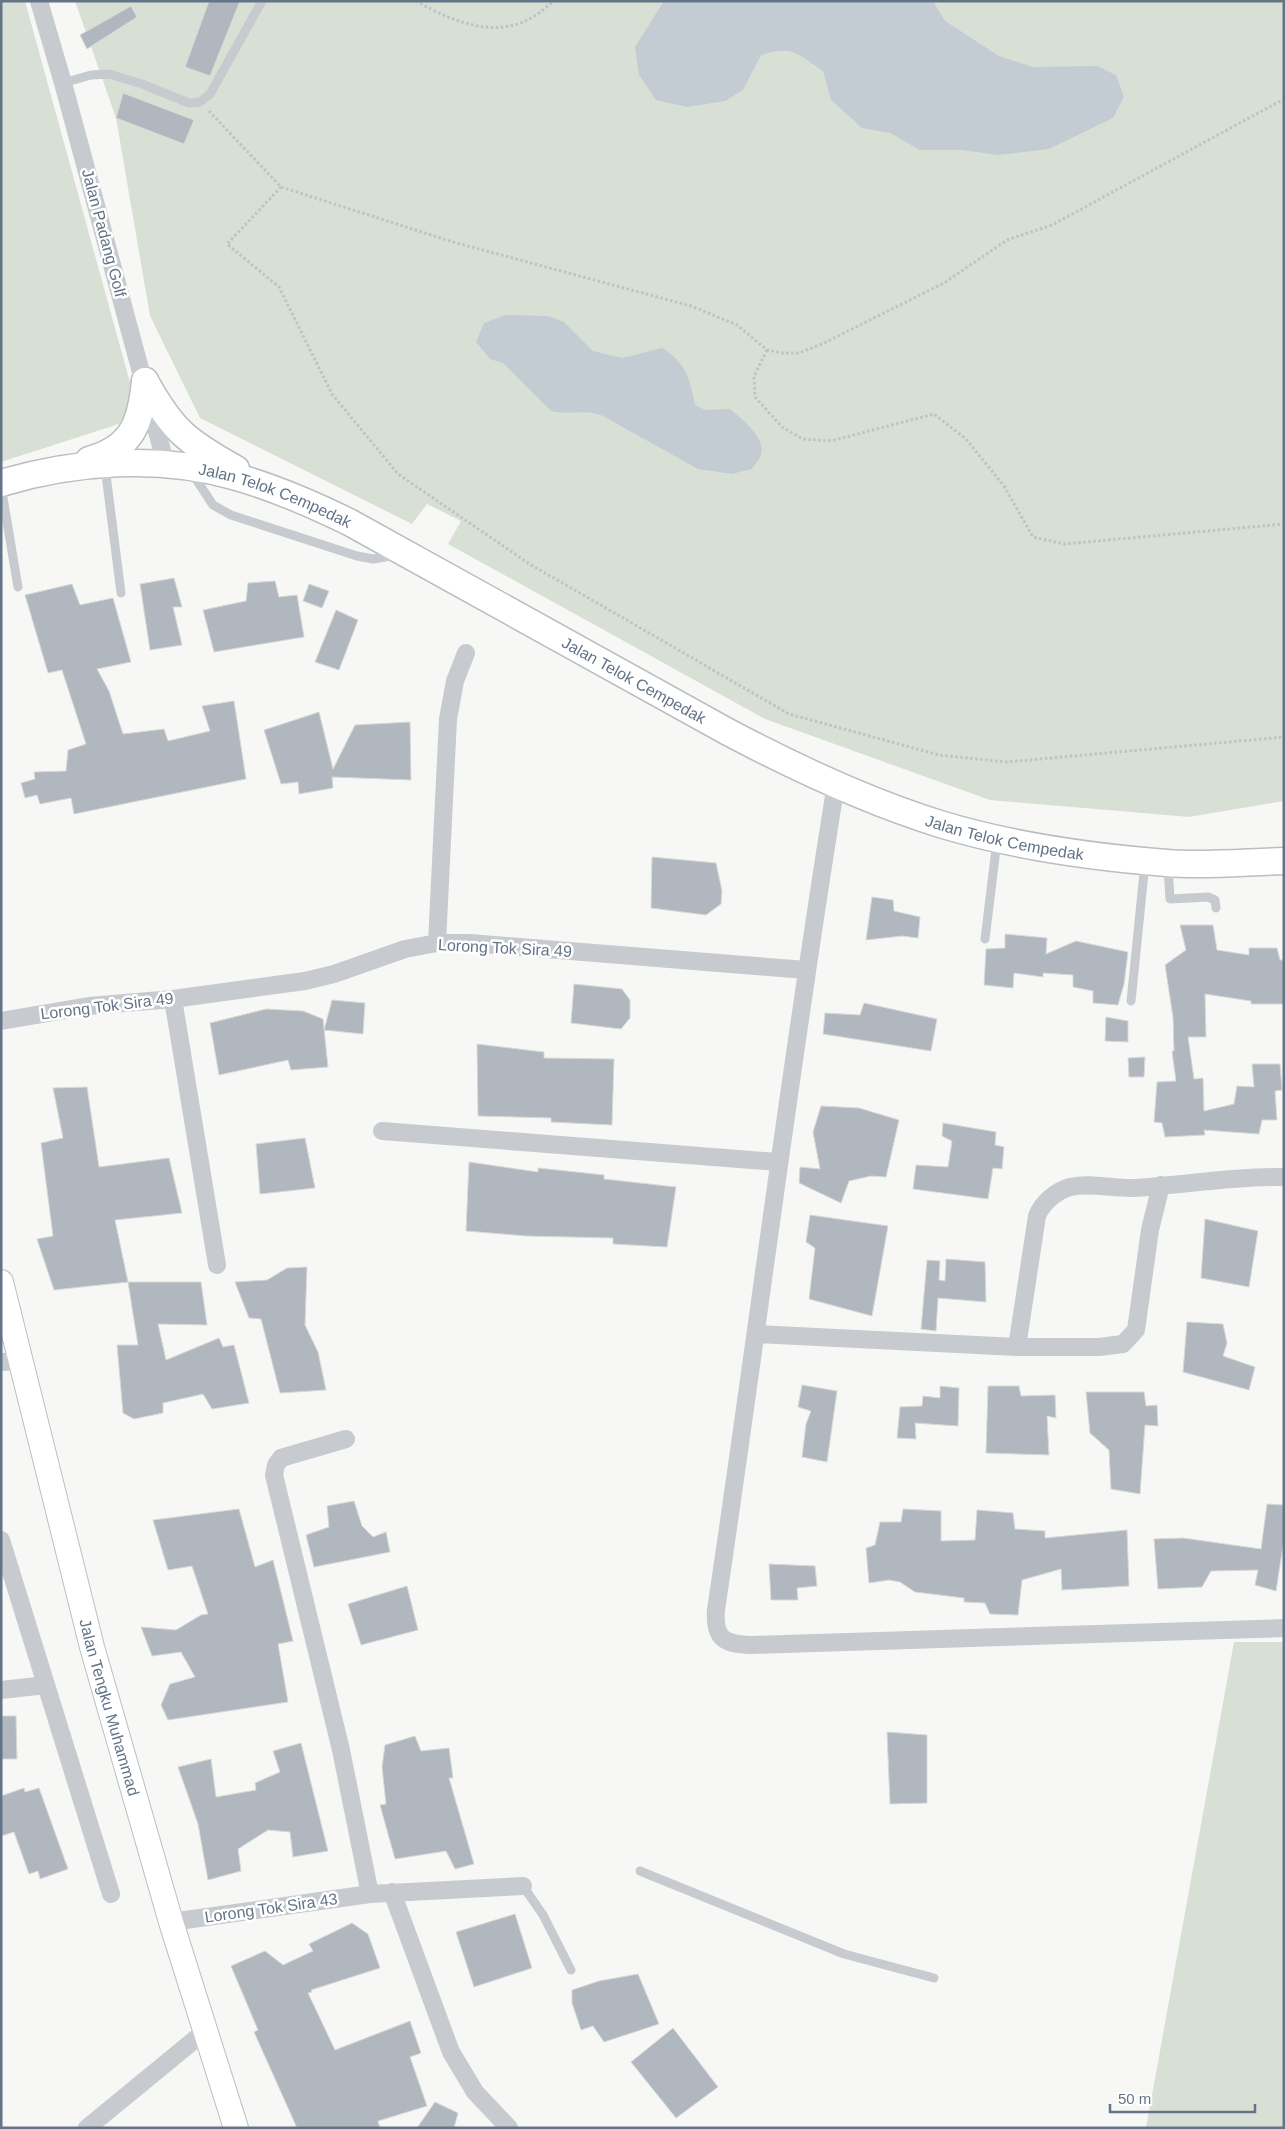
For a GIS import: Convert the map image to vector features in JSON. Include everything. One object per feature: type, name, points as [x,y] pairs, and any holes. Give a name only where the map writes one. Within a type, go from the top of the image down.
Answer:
[{"type":"main road","points":[[55,470],[101,457],[117,448],[129,438],[142,408],[144,380]]},
{"type":"main road","points":[[144,380],[162,412],[176,429],[197,446],[272,489]]},
{"type":"main road","name":"Jalan Telok Cempedak","points":[[1,484],[55,470],[104,464],[177,466],[233,476],[272,489],[349,522],[728,732],[836,784],[941,824],[1024,845],[1156,862],[1284,861]]},
{"type":"main road","name":"Jalan Tengku Muhammad","points":[[1,1282],[11,1362],[171,1922],[204,2032],[236,2128]]},
{"type":"street","name":"Jalan Padang Golf","points":[[39,1],[144,380],[177,466]]},
{"type":"street","points":[[437,943],[448,720],[455,681],[466,654]]},
{"type":"street","points":[[836,784],[778,1162],[757,1334],[716,1610],[716,1628],[724,1640],[737,1644],[751,1645],[1284,1628]]},
{"type":"street","name":"Lorong Tok Sira 49","points":[[1,1021],[89,1006],[173,999],[305,981],[342,972],[405,949],[437,943],[470,943],[806,970]]},
{"type":"street","points":[[173,999],[218,1265]]},
{"type":"street","points":[[382,1131],[778,1162]]},
{"type":"street","points":[[1017,1347],[1036,1216],[1040,1208],[1069,1188],[1082,1185],[1133,1188],[1284,1176]]},
{"type":"street","points":[[757,1334],[1017,1347],[1112,1347],[1131,1338],[1136,1330],[1150,1230],[1161,1185]]},
{"type":"street","points":[[346,1439],[280,1458],[274,1475],[341,1750],[370,1894]]},
{"type":"street","points":[[1,1540],[111,1894]]},
{"type":"street","points":[[1,1690],[46,1685]]},
{"type":"street","name":"Lorong Tok Sira 43","points":[[171,1922],[370,1894],[523,1886]]},
{"type":"street","points":[[392,1892],[451,2052],[475,2092],[509,2128]]},
{"type":"street","points":[[87,2128],[204,2032]]},
{"type":"lane","points":[[63,83],[91,75],[109,74],[142,84],[189,103],[200,102],[210,94],[262,1]]},
{"type":"lane","points":[[104,464],[121,593]]},
{"type":"lane","points":[[177,466],[213,505],[231,515],[356,556],[373,559],[408,554]]},
{"type":"lane","points":[[1,484],[18,587]]},
{"type":"lane","points":[[985,939],[998,838]]},
{"type":"lane","points":[[1156,862],[1170,899],[1208,897],[1215,900],[1216,908]]},
{"type":"lane","points":[[1131,1001],[1156,862]]},
{"type":"lane","points":[[640,1871],[844,1954],[934,1978]]},
{"type":"lane","points":[[523,1886],[543,1915],[571,1970]]},
{"type":"path","points":[[416,1],[434,11],[471,26],[490,28],[528,20],[554,1]]},
{"type":"path","points":[[200,102],[281,187],[453,242],[691,306],[737,325],[767,350],[782,353],[799,353],[822,344],[944,283],[1007,240],[1052,225],[1284,99]]},
{"type":"path","points":[[281,187],[227,244],[279,286],[332,394],[398,474],[528,563],[788,714],[939,755],[1007,762],[1284,737]]},
{"type":"path","points":[[767,350],[754,376],[755,397],[782,427],[803,439],[831,441],[934,414],[966,439],[977,452],[1004,486],[1032,537],[1064,544],[1284,524]]},
{"type":"shaded area","points":[[1,1],[25,1],[134,397],[119,424],[1,462]]},
{"type":"shaded area","points":[[75,1],[1284,1],[1284,801],[1189,817],[990,800],[765,719],[448,544],[461,521],[427,504],[412,524],[200,418],[150,316],[116,118]]},
{"type":"shaded area","points":[[664,1],[933,1],[945,21],[999,56],[1033,67],[1097,66],[1116,75],[1124,97],[1113,118],[1049,149],[998,155],[962,150],[920,150],[890,133],[862,128],[831,100],[823,71],[800,56],[788,51],[761,55],[743,90],[725,101],[687,107],[656,100],[639,75],[635,47]]},
{"type":"shaded area","points":[[505,315],[548,316],[564,322],[593,351],[622,358],[662,348],[677,360],[686,372],[695,405],[705,410],[730,409],[757,435],[762,448],[761,455],[752,469],[732,474],[698,469],[601,415],[589,412],[551,411],[503,363],[490,359],[476,342],[484,323]]},
{"type":"shaded area","points":[[1234,1642],[1284,1642],[1284,2128],[1146,2128]]},
{"type":"building","points":[[209,1],[240,1],[210,76],[185,67]]},
{"type":"building","points":[[131,6],[137,17],[87,49],[80,35]]},
{"type":"building","points":[[123,93],[194,120],[184,144],[116,118]]},
{"type":"building","points":[[174,578],[182,607],[173,607],[182,645],[150,650],[140,584]]},
{"type":"building","points":[[275,581],[279,597],[297,595],[304,637],[214,652],[203,610],[246,601],[248,583]]},
{"type":"building","points":[[72,584],[80,605],[113,598],[131,662],[97,669],[109,691],[123,734],[164,729],[168,741],[210,731],[202,706],[234,701],[246,779],[74,814],[71,798],[40,804],[37,795],[25,798],[21,783],[35,779],[34,772],[66,771],[68,750],[86,744],[62,670],[48,673],[25,595]]},
{"type":"building","points":[[309,584],[329,591],[322,608],[303,601]]},
{"type":"building","points":[[336,610],[358,620],[339,670],[315,662]]},
{"type":"building","points":[[319,712],[333,769],[355,725],[410,722],[411,780],[332,777],[333,788],[299,794],[298,782],[281,784],[264,730]]},
{"type":"building","points":[[652,857],[716,863],[722,891],[721,904],[706,915],[651,908]]},
{"type":"building","points":[[872,897],[893,900],[894,911],[920,917],[918,938],[902,936],[866,940]]},
{"type":"building","points":[[1180,925],[1213,925],[1217,950],[1249,955],[1249,948],[1277,948],[1280,960],[1284,960],[1284,1004],[1251,1004],[1251,1001],[1205,994],[1206,1037],[1188,1037],[1194,1079],[1203,1078],[1204,1111],[1234,1104],[1237,1086],[1254,1087],[1252,1064],[1280,1064],[1282,1090],[1275,1091],[1277,1120],[1262,1120],[1259,1134],[1204,1130],[1205,1135],[1165,1137],[1162,1123],[1154,1122],[1157,1082],[1176,1081],[1172,1051],[1174,1051],[1173,1017],[1165,965],[1186,950]]},
{"type":"building","points":[[1005,934],[1047,938],[1046,954],[1076,941],[1128,952],[1124,984],[1118,1005],[1093,1003],[1093,991],[1073,987],[1073,975],[1043,973],[1043,977],[1014,973],[1013,988],[984,985],[986,949],[1005,948]]},
{"type":"building","points":[[574,984],[622,989],[630,1000],[630,1018],[621,1029],[571,1023]]},
{"type":"building","points":[[332,1000],[365,1003],[363,1034],[324,1030]]},
{"type":"building","points":[[864,1003],[937,1019],[931,1051],[823,1034],[825,1013],[860,1015]]},
{"type":"building","points":[[266,1009],[303,1011],[323,1019],[328,1067],[291,1070],[288,1060],[219,1075],[210,1023]]},
{"type":"building","points":[[1106,1017],[1128,1021],[1128,1042],[1105,1041]]},
{"type":"building","points":[[477,1044],[544,1052],[544,1058],[614,1059],[612,1125],[551,1122],[551,1118],[478,1116]]},
{"type":"building","points":[[1145,1057],[1144,1077],[1129,1077],[1128,1058]]},
{"type":"building","points":[[87,1087],[99,1167],[169,1158],[182,1213],[115,1220],[128,1282],[54,1290],[37,1239],[53,1236],[41,1143],[63,1138],[53,1088]]},
{"type":"building","points":[[821,1106],[859,1108],[899,1120],[886,1177],[871,1176],[849,1181],[841,1203],[799,1183],[800,1167],[820,1169],[813,1132]]},
{"type":"building","points":[[943,1123],[996,1132],[995,1145],[1004,1147],[1002,1169],[993,1168],[988,1199],[913,1189],[916,1165],[948,1167],[952,1141],[942,1136]]},
{"type":"building","points":[[305,1138],[315,1188],[260,1194],[256,1144]]},
{"type":"building","points":[[469,1162],[538,1172],[538,1168],[604,1175],[604,1179],[676,1187],[667,1247],[613,1244],[613,1238],[527,1236],[466,1231]]},
{"type":"building","points":[[810,1215],[888,1226],[872,1316],[809,1299],[815,1248],[806,1242]]},
{"type":"building","points":[[1205,1219],[1258,1231],[1249,1287],[1201,1278]]},
{"type":"building","points":[[946,1259],[985,1262],[986,1302],[938,1298],[936,1331],[921,1329],[927,1260],[940,1261],[939,1280],[945,1281]]},
{"type":"building","points":[[307,1267],[305,1325],[318,1352],[326,1390],[280,1393],[261,1319],[249,1318],[235,1282],[267,1280],[287,1268]]},
{"type":"building","points":[[128,1282],[201,1282],[207,1325],[158,1324],[166,1360],[219,1338],[223,1347],[234,1345],[249,1403],[212,1409],[203,1394],[163,1403],[163,1413],[134,1419],[123,1413],[117,1345],[138,1345]]},
{"type":"building","points":[[1187,1322],[1223,1324],[1227,1343],[1223,1356],[1255,1367],[1249,1390],[1183,1372]]},
{"type":"building","points":[[802,1385],[837,1391],[827,1462],[802,1457],[806,1424],[811,1411],[798,1407]]},
{"type":"building","points":[[940,1386],[959,1388],[958,1426],[915,1423],[916,1439],[897,1438],[900,1407],[922,1406],[923,1396],[940,1398]]},
{"type":"building","points":[[988,1386],[1019,1386],[1021,1396],[1055,1395],[1056,1418],[1047,1416],[1049,1455],[986,1453]]},
{"type":"building","points":[[1086,1392],[1144,1392],[1146,1406],[1157,1405],[1158,1426],[1145,1425],[1140,1494],[1111,1489],[1109,1450],[1090,1433]]},
{"type":"building","points":[[354,1501],[362,1526],[373,1537],[386,1532],[390,1552],[314,1567],[306,1535],[329,1527],[327,1506]]},
{"type":"building","points":[[1267,1504],[1284,1505],[1284,1539],[1276,1591],[1255,1585],[1258,1570],[1211,1571],[1202,1587],[1158,1589],[1154,1539],[1183,1538],[1261,1549]]},
{"type":"building","points":[[239,1509],[255,1567],[273,1560],[293,1641],[278,1644],[288,1702],[168,1720],[161,1705],[170,1684],[195,1677],[181,1652],[152,1656],[141,1627],[176,1630],[201,1615],[208,1614],[192,1566],[168,1570],[153,1520]]},
{"type":"building","points":[[903,1509],[941,1511],[941,1541],[975,1540],[977,1510],[1013,1513],[1015,1529],[1045,1531],[1045,1538],[1127,1530],[1129,1586],[1062,1590],[1061,1569],[1022,1580],[1018,1615],[990,1614],[985,1603],[964,1602],[964,1598],[915,1592],[900,1582],[889,1580],[869,1583],[866,1548],[875,1545],[880,1522],[901,1522]]},
{"type":"building","points":[[769,1564],[815,1566],[817,1586],[797,1588],[798,1600],[771,1600]]},
{"type":"building","points":[[407,1586],[418,1630],[361,1645],[348,1604]]},
{"type":"building","points":[[1,1716],[16,1716],[17,1759],[1,1759]]},
{"type":"building","points":[[887,1732],[927,1735],[927,1803],[890,1804]]},
{"type":"building","points":[[415,1736],[421,1751],[449,1748],[453,1778],[449,1778],[474,1864],[455,1869],[446,1851],[395,1859],[380,1805],[386,1804],[382,1767],[385,1745]]},
{"type":"building","points":[[301,1743],[328,1851],[293,1857],[290,1832],[268,1830],[238,1849],[241,1871],[208,1880],[198,1824],[178,1767],[211,1759],[216,1797],[256,1790],[255,1783],[280,1772],[273,1751]]},
{"type":"building","points":[[24,1788],[25,1792],[39,1788],[68,1869],[40,1879],[38,1871],[29,1874],[14,1832],[1,1836],[1,1796]]},
{"type":"building","points":[[515,1914],[532,1968],[474,1987],[456,1932]]},
{"type":"building","points":[[352,1923],[368,1934],[380,1968],[311,1990],[312,1992],[308,1993],[335,2050],[410,2021],[421,2053],[410,2057],[427,2106],[378,2121],[380,2128],[297,2128],[254,2032],[258,2030],[231,1966],[265,1951],[283,1965],[313,1951],[309,1944]]},
{"type":"building","points":[[638,1974],[659,2024],[604,2042],[593,2026],[581,2030],[572,2003],[572,1990],[599,1981]]},
{"type":"building","points":[[673,2028],[718,2087],[676,2118],[631,2062]]},
{"type":"building","points":[[435,2102],[458,2113],[454,2128],[417,2128]]}]
